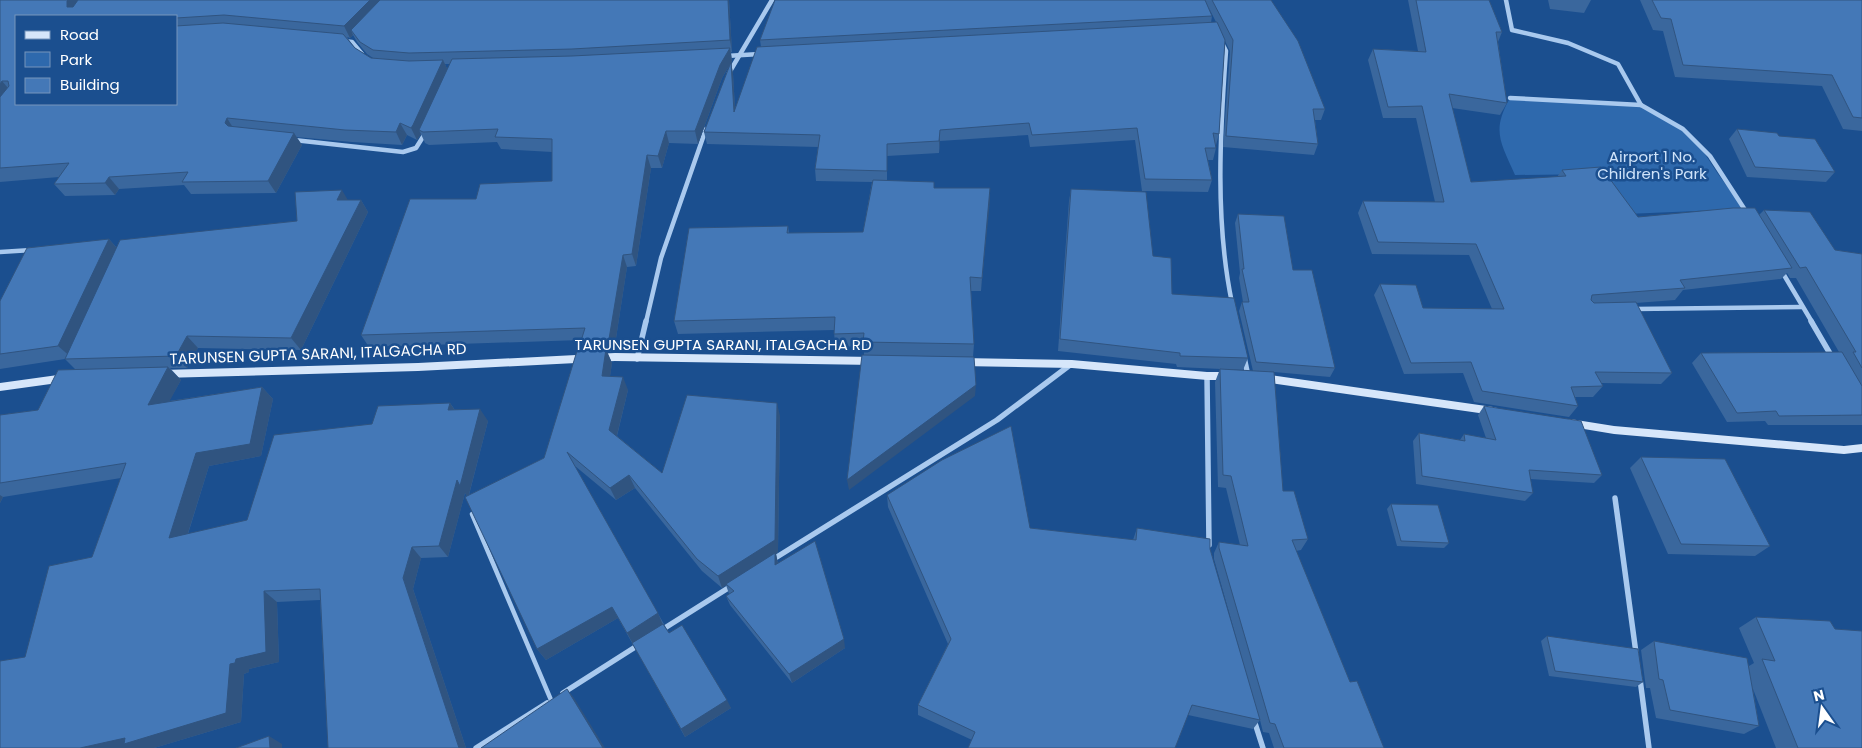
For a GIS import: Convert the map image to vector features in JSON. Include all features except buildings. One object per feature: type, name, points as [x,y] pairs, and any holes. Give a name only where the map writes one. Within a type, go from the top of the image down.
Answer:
[{"type":"street","points":[[726,78],[772,0]]},
{"type":"street","points":[[1506,0],[1512,30],[1568,43],[1618,64],[1641,105]]},
{"type":"street","points":[[352,42],[358,35]]},
{"type":"street","points":[[1219,37],[1226,51],[1219,150],[1227,279],[1233,308]]},
{"type":"street","points":[[342,41],[352,42],[364,57]]},
{"type":"street","points":[[720,56],[769,54]]},
{"type":"street","points":[[1510,98],[1641,105],[1683,129],[1710,156],[1749,217]]},
{"type":"street","points":[[637,359],[661,258],[709,123]]},
{"type":"street","points":[[286,140],[403,152],[416,148],[427,130]]},
{"type":"street","points":[[0,252],[38,250]]},
{"type":"street","points":[[1778,266],[1837,365]]},
{"type":"street","points":[[1625,310],[1802,306]]},
{"type":"street","points":[[1242,347],[1248,376]]},
{"type":"street","name":"TARUNSEN GUPTA SARANI, ITALGACHA RD","points":[[149,375],[418,367],[615,357],[637,359],[884,362]]},
{"type":"street","points":[[954,362],[1072,364],[1207,376],[1248,376],[1508,414]]},
{"type":"street","points":[[766,564],[997,420],[1072,364]]},
{"type":"street","points":[[1207,376],[1209,550]]},
{"type":"street","points":[[0,387],[79,377]]},
{"type":"street","points":[[1556,421],[1662,434],[1844,450],[1862,448]]},
{"type":"street","points":[[1615,498],[1637,661]]},
{"type":"street","points":[[476,748],[741,580]]},
{"type":"street","points":[[1639,671],[1649,748]]},
{"type":"street","points":[[1253,716],[1263,748]]},
{"type":"lane","points":[[472,514],[551,700]]},
{"type":"green space","name":"Airport 1 No. Children's Park","points":[[1510,98],[1641,105],[1683,129],[1699,145],[1744,209],[1626,214],[1601,174],[1515,175],[1500,137],[1501,119]]}]
